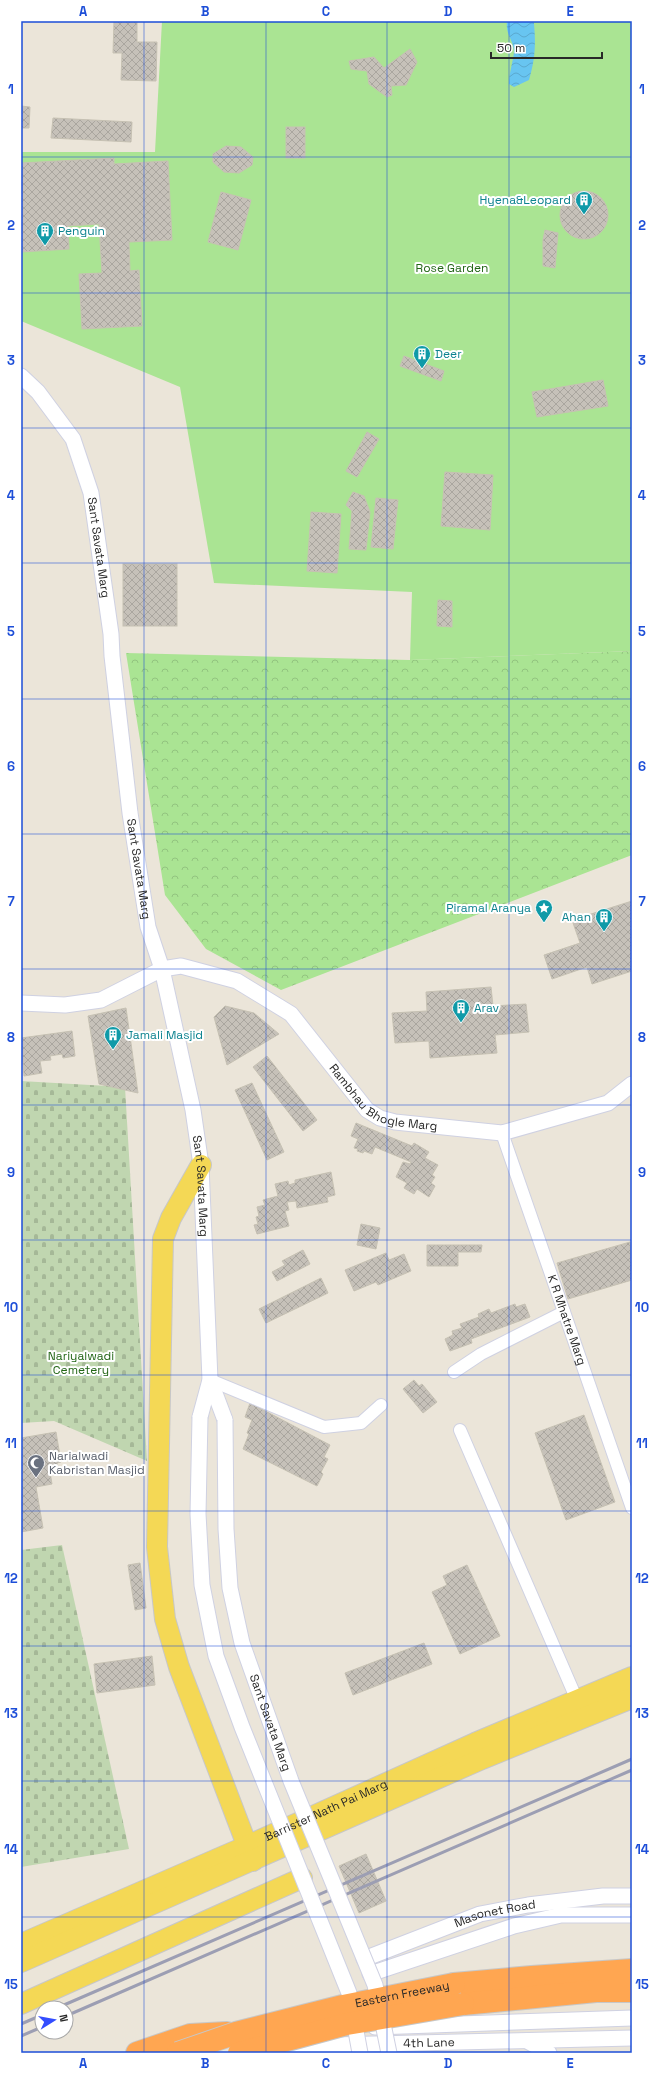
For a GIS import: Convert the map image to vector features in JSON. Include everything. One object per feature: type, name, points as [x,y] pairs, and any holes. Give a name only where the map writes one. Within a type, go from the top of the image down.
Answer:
[{"type":"highway","name":"Eastern Freeway","points":[[237,2043],[343,2006],[454,1984],[532,1976],[632,1970]]},
{"type":"highway","name":"Eastern Freeway","points":[[178,2053],[463,2004],[596,1991],[632,1991]]},
{"type":"highway","points":[[137,2053],[190,2035],[237,2043]]},
{"type":"main road","points":[[201,1165],[171,1218],[162,1239],[157,1547],[166,1619],[179,1667],[250,1854]]},
{"type":"main road","name":"Barrister Nath Pai Marg","points":[[21,1962],[250,1854],[475,1743],[632,1677]]},
{"type":"main road","name":"Barrister Nath Pai Marg","points":[[21,1944],[250,1854],[632,1698]]},
{"type":"main road","points":[[21,2004],[302,1878]]},
{"type":"street","name":"Sant Savata Marg","points":[[21,376],[38,392],[73,439],[91,493],[111,634],[112,656],[130,813],[148,927],[162,969],[194,1110],[201,1165],[210,1380],[200,1417],[198,1514],[202,1585],[216,1656],[242,1727],[349,1993],[360,2053]]},
{"type":"street","name":"Rambhau Bhogle Marg","points":[[21,1003],[65,1005],[101,1000],[162,969],[180,966],[237,981],[291,1014],[368,1110],[380,1118],[395,1122],[502,1133],[608,1103],[632,1084]]},
{"type":"street","name":"K R Mhatre Marg","points":[[502,1133],[632,1508]]},
{"type":"street","points":[[454,1372],[481,1354],[564,1312]]},
{"type":"street","name":"Sant Savata Marg","points":[[210,1380],[225,1420],[226,1530],[230,1588],[242,1643],[291,1781],[375,1985],[390,2053]]},
{"type":"street","points":[[210,1380],[324,1426],[361,1423],[381,1404]]},
{"type":"street","points":[[460,1430],[577,1700]]},
{"type":"street","name":"Masonet Road","points":[[364,1959],[480,1914],[528,1905],[603,1896],[632,1896]]},
{"type":"street","name":"Masonet Road","points":[[370,1974],[514,1926],[561,1915],[632,1915]]},
{"type":"street","points":[[173,2053],[287,2028],[509,2023],[632,2018]]},
{"type":"street","points":[[509,2023],[526,2041],[632,2038]]},
{"type":"street","name":"4th Lane","points":[[259,2053],[294,2046],[526,2041],[549,2053]]},
{"type":"green space","name":"Rose Garden","points":[[162,21],[632,21],[632,651],[410,660],[412,592],[214,583],[180,387],[21,321],[21,152],[155,152]]},
{"type":"green space","points":[[632,651],[632,855],[281,990],[206,949],[165,895],[126,653],[410,660]]},
{"type":"green space","name":"Nariyalwadi Cemetery","points":[[21,1081],[125,1087],[147,1461],[54,1421],[21,1423]]},
{"type":"green space","points":[[62,1545],[129,1849],[21,1867],[21,1550]]},
{"type":"water","points":[[507,21],[534,21],[535,38],[533,66],[529,80],[514,87],[509,84],[514,48],[508,34]]},
{"type":"building","points":[[114,21],[137,21],[137,42],[157,42],[156,81],[121,80],[122,53],[113,53]]},
{"type":"building","points":[[410,49],[417,62],[406,85],[391,86],[392,95],[387,97],[369,84],[367,71],[351,69],[349,61],[374,57],[384,68]]},
{"type":"building","points":[[21,106],[30,107],[29,128],[21,128]]},
{"type":"building","points":[[53,118],[132,122],[131,142],[51,138]]},
{"type":"building","points":[[286,127],[305,127],[305,158],[286,158]]},
{"type":"building","points":[[226,146],[241,147],[253,157],[252,165],[239,173],[224,172],[213,162],[213,154]]},
{"type":"building","name":"Penguin","points":[[114,158],[114,164],[168,161],[172,240],[129,242],[130,271],[139,270],[142,326],[82,329],[79,274],[102,273],[99,224],[68,226],[69,249],[21,252],[21,163]]},
{"type":"building","name":"Hyena&Leopard","points":[[584,191],[593,193],[601,198],[606,206],[608,215],[606,224],[601,232],[593,237],[584,239],[575,237],[567,232],[562,224],[560,215],[562,206],[567,198],[575,193]]},
{"type":"building","points":[[221,192],[251,200],[238,250],[208,242]]},
{"type":"building","points":[[545,230],[558,233],[555,268],[543,266],[543,240]]},
{"type":"building","name":"Deer","points":[[404,356],[444,371],[441,381],[400,366]]},
{"type":"building","points":[[603,380],[608,406],[537,417],[532,392]]},
{"type":"building","points":[[367,432],[379,439],[357,477],[346,471]]},
{"type":"building","points":[[445,472],[493,475],[490,530],[441,526]]},
{"type":"building","points":[[353,492],[364,496],[370,512],[366,550],[349,549],[352,511],[346,505]]},
{"type":"building","points":[[376,498],[398,500],[393,549],[371,547]]},
{"type":"building","points":[[311,512],[341,514],[337,573],[307,571]]},
{"type":"building","points":[[123,564],[177,564],[177,626],[123,626]]},
{"type":"building","points":[[438,600],[452,601],[452,627],[437,626]]},
{"type":"building","name":"Ahan","points":[[632,901],[632,971],[592,984],[587,967],[552,979],[544,955],[580,943],[572,920]]},
{"type":"building","name":"Arav","points":[[491,987],[493,1006],[526,1004],[529,1032],[495,1035],[497,1053],[430,1058],[429,1041],[395,1043],[392,1013],[427,1011],[426,992]]},
{"type":"building","points":[[225,1006],[254,1013],[279,1034],[227,1065],[214,1017]]},
{"type":"building","name":"Jamali Masjid","points":[[126,1008],[138,1093],[99,1084],[88,1016]]},
{"type":"building","points":[[72,1031],[75,1056],[63,1058],[62,1054],[50,1056],[51,1060],[40,1061],[42,1073],[24,1076],[21,1038]]},
{"type":"building","points":[[267,1056],[317,1120],[303,1131],[253,1067]]},
{"type":"building","points":[[252,1083],[284,1152],[267,1160],[235,1090]]},
{"type":"building","points":[[356,1123],[412,1146],[414,1143],[429,1152],[425,1158],[438,1165],[432,1175],[435,1177],[431,1183],[435,1186],[429,1197],[417,1189],[414,1194],[404,1188],[407,1183],[396,1177],[403,1162],[410,1164],[411,1162],[375,1147],[372,1154],[364,1151],[363,1153],[357,1151],[358,1149],[354,1148],[358,1139],[351,1136]]},
{"type":"building","points":[[331,1172],[335,1195],[327,1197],[328,1202],[297,1208],[296,1201],[287,1202],[289,1210],[285,1211],[289,1226],[257,1234],[254,1225],[258,1224],[256,1217],[259,1216],[257,1207],[265,1205],[263,1200],[278,1196],[275,1184],[288,1181],[289,1185],[295,1183],[295,1180]]},
{"type":"building","points":[[361,1224],[380,1228],[376,1249],[357,1245]]},
{"type":"building","points":[[630,1242],[632,1280],[568,1299],[557,1263]]},
{"type":"building","points":[[427,1245],[482,1245],[481,1252],[458,1252],[458,1266],[427,1266]]},
{"type":"building","points":[[303,1250],[310,1264],[277,1281],[272,1272],[285,1265],[282,1261]]},
{"type":"building","points":[[386,1253],[389,1260],[404,1254],[411,1271],[378,1285],[376,1282],[354,1291],[345,1270]]},
{"type":"building","points":[[321,1278],[328,1293],[266,1323],[259,1309]]},
{"type":"building","points":[[515,1304],[516,1307],[525,1304],[530,1317],[471,1339],[472,1343],[450,1351],[445,1339],[453,1335],[452,1331],[462,1328],[460,1324],[479,1317],[478,1314],[489,1309],[491,1313]]},
{"type":"building","points":[[414,1380],[419,1386],[422,1384],[437,1402],[423,1413],[403,1389]]},
{"type":"building","points":[[250,1403],[330,1445],[324,1457],[328,1459],[321,1472],[323,1474],[317,1486],[243,1449],[249,1434],[247,1433],[252,1420],[245,1417]]},
{"type":"building","points":[[584,1415],[615,1502],[566,1520],[535,1433]]},
{"type":"building","name":"Narialwadi Kabristan Masjid","points":[[56,1432],[61,1462],[57,1463],[58,1471],[50,1472],[52,1484],[36,1487],[43,1528],[21,1532],[21,1438]]},
{"type":"building","points":[[140,1563],[146,1608],[135,1610],[128,1565]]},
{"type":"building","points":[[467,1565],[500,1636],[460,1654],[432,1592],[447,1585],[443,1576]]},
{"type":"building","points":[[424,1643],[432,1664],[353,1695],[345,1673]]},
{"type":"building","points":[[152,1656],[155,1685],[97,1693],[94,1664]]},
{"type":"building","points":[[366,1854],[386,1901],[359,1913],[339,1866]]},
{"type":"railway","points":[[74,2001],[632,1759]]},
{"type":"railway","points":[[74,2013],[632,1770]]},
{"type":"railway","points":[[21,2024],[34,2018]]},
{"type":"railway","points":[[21,2036],[34,2030]]},
{"type":"place","name":"Hyena&Leopard","points":[[584,215]]},
{"type":"place","name":"Penguin","points":[[45,246]]},
{"type":"place","name":"Deer","points":[[422,369]]},
{"type":"place","name":"Piramal Aranya","points":[[544,923]]},
{"type":"place","name":"Ahan","points":[[604,932]]},
{"type":"place","name":"Arav","points":[[461,1023]]},
{"type":"place","name":"Jamali Masjid","points":[[113,1050]]},
{"type":"place","name":"Narialwadi Kabristan Masjid","points":[[36,1478]]}]
